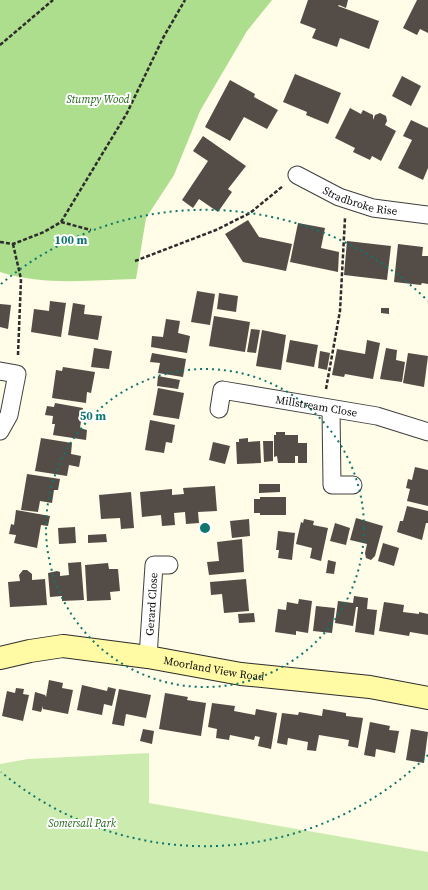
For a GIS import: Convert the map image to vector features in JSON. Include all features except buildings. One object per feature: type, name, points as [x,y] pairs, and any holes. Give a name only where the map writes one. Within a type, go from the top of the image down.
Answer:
[{"type":"street","name":"Stradbroke Rise","points":[[297,175],[347,199],[373,208],[428,215]]},
{"type":"street","points":[[0,371],[17,374],[9,415],[0,431]]},
{"type":"street","name":"Millstream Close","points":[[218,409],[222,390],[378,416],[428,432]]},
{"type":"street","points":[[327,408],[332,485],[352,485]]},
{"type":"street","name":"Gerard Close","points":[[148,657],[154,565],[169,565]]},
{"type":"street","name":"Moorland View Road","points":[[0,658],[62,646],[148,657],[241,674],[370,687],[428,698]]},
{"type":"path","points":[[0,45],[53,0]]},
{"type":"path","points":[[0,242],[14,244],[44,232],[62,222],[126,113],[163,38],[185,0]]},
{"type":"path","points":[[135,261],[216,230],[250,213],[297,175]]},
{"type":"path","points":[[327,408],[340,311],[347,199]]},
{"type":"path","points":[[62,222],[91,230]]},
{"type":"path","points":[[14,244],[21,279],[17,374]]},
{"type":"green space","name":"Stumpy Wood","points":[[0,0],[272,0],[247,31],[200,111],[174,175],[146,218],[136,279],[50,281],[0,272]]},
{"type":"green space","name":"Somersall Park","points":[[149,753],[149,803],[428,852],[428,890],[0,890],[0,764],[28,759]]}]
